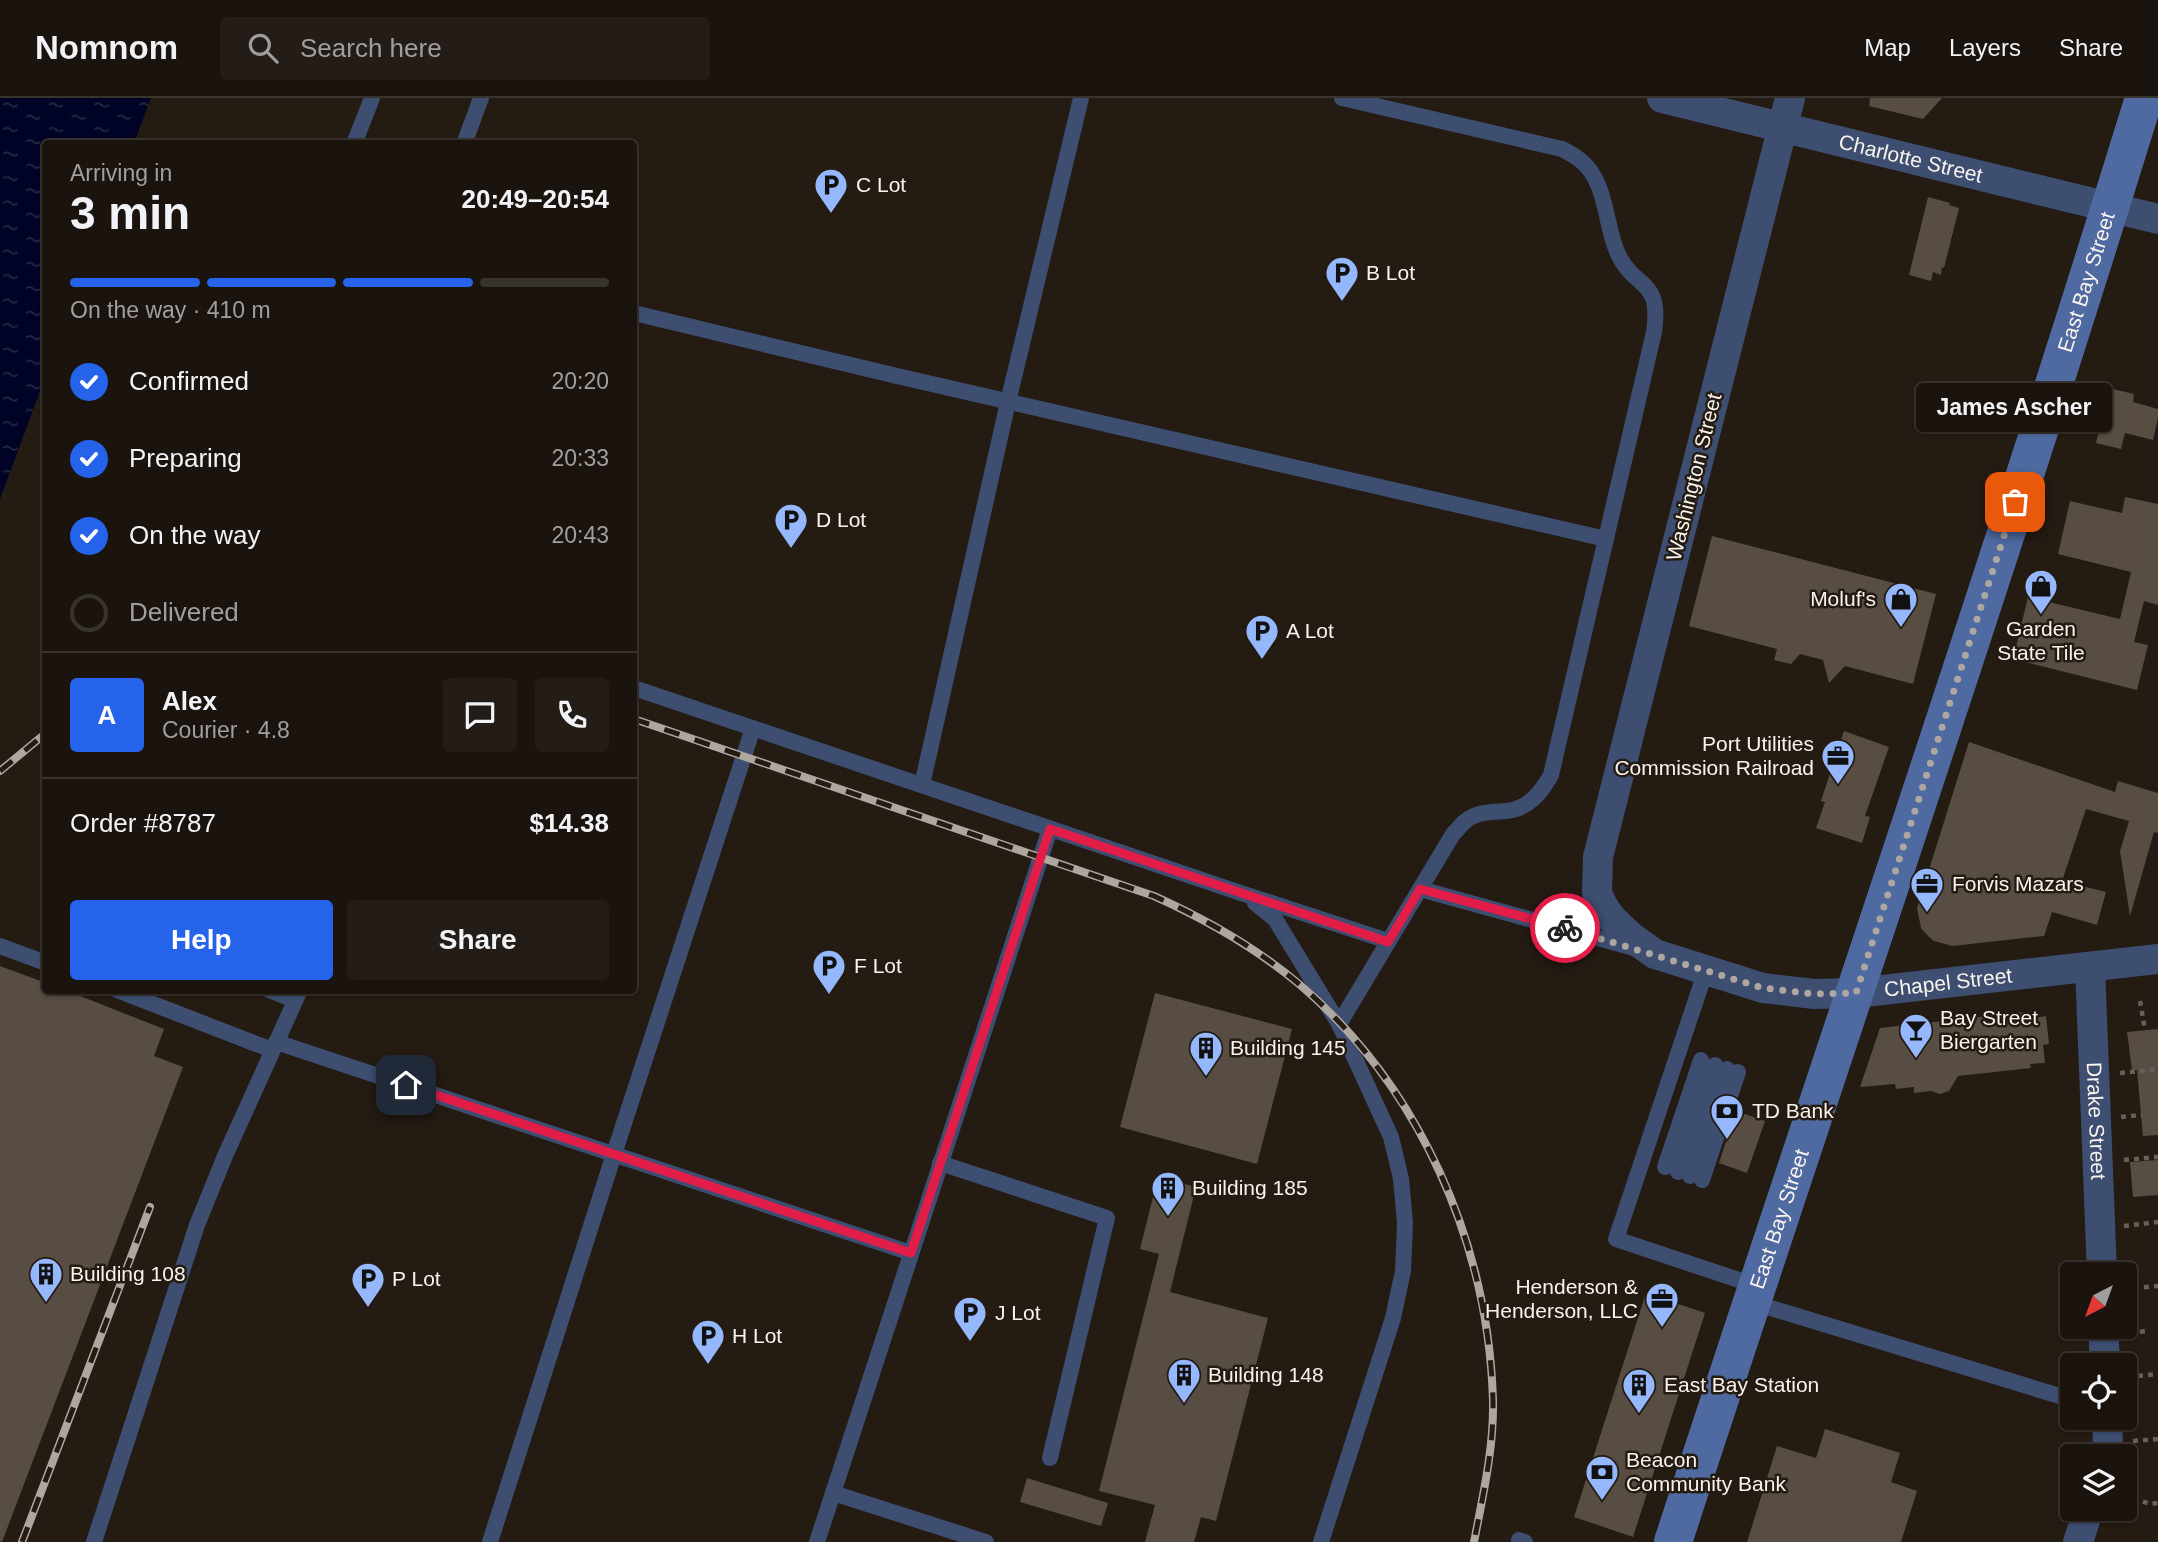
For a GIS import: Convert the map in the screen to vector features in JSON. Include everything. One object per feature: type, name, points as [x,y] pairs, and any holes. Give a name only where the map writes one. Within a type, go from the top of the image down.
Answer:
[{"type":"main road","name":"East Bay Street","points":[[1674,1542],[1754,1294],[1856,993],[2144,98]]},
{"type":"street","name":"Charlotte Street","points":[[1662,98],[2158,219]]},
{"type":"street","name":"Washington Street","points":[[1598,857],[1790,98]]},
{"type":"street","name":"Chapel Street","points":[[1598,857],[1597,892],[1612,919],[1631,937],[1655,954],[1763,988],[1814,994],[1856,993],[2158,959]]},
{"type":"street","name":"Drake Street","points":[[2090,967],[2102,1262]]},
{"type":"street","points":[[2078,1542],[2085,1521]]},
{"type":"lane","points":[[356,140],[372,98]]},
{"type":"lane","points":[[465,140],[481,98]]},
{"type":"lane","points":[[922,785],[1008,401],[1081,98]]},
{"type":"lane","points":[[1339,1024],[1453,834],[1468,819],[1488,811],[1510,810],[1525,805],[1543,790],[1551,775],[1657,313],[1652,293],[1624,265],[1617,251],[1599,187],[1581,160],[1562,149],[1342,98]]},
{"type":"lane","points":[[637,314],[1606,538]]},
{"type":"lane","points":[[637,689],[1388,942]]},
{"type":"lane","points":[[489,1542],[754,728]]},
{"type":"lane","points":[[817,1542],[1050,829]]},
{"type":"lane","points":[[1420,889],[1655,954]]},
{"type":"lane","points":[[1235,891],[1275,919],[1339,1024],[1391,1137],[1401,1179],[1405,1235],[1403,1270],[1393,1318],[1321,1542]]},
{"type":"lane","points":[[0,946],[42,962]]},
{"type":"lane","points":[[1706,970],[1616,1239],[1754,1294],[2060,1396]]},
{"type":"lane","points":[[128,994],[274,1046],[614,1154],[911,1253]]},
{"type":"lane","points":[[94,1542],[197,1225],[225,1156],[298,995]]},
{"type":"lane","points":[[1684,1174],[1720,1066],[1684,1174]]},
{"type":"lane","points":[[940,1163],[1107,1218],[1049,1458]]},
{"type":"lane","points":[[833,1493],[986,1542]]},
{"type":"path","points":[[2140,1001],[2145,1030]]},
{"type":"path","points":[[2116,1073],[2158,1069]]},
{"type":"path","points":[[2117,1118],[2141,1115]]},
{"type":"path","points":[[2119,1161],[2158,1157]]},
{"type":"path","points":[[2122,1226],[2158,1222]]},
{"type":"path","points":[[2137,1288],[2158,1286]]},
{"type":"path","points":[[2137,1331],[2147,1331]]},
{"type":"path","points":[[2137,1373],[2158,1374]]},
{"type":"path","points":[[2135,1444],[2158,1438]]},
{"type":"path","points":[[2137,1500],[2150,1504],[2158,1503]]},
{"type":"water","points":[[0,98],[151,98],[135,140],[42,140],[42,386],[0,499]]},
{"type":"building","points":[[1870,98],[1942,98],[1923,119],[1869,106]]},
{"type":"building","points":[[1928,197],[1959,208],[1944,268],[1942,267],[1941,275],[1933,272],[1931,281],[1909,275]]},
{"type":"building","points":[[2109,388],[2134,394],[2133,402],[2158,409],[2153,440],[2125,433],[2121,449],[2096,443]]},
{"type":"building","points":[[2125,497],[2158,504],[2158,605],[2144,601],[2134,642],[2148,645],[2137,690],[2013,659],[2028,597],[2120,619],[2131,572],[2058,554],[2070,501],[2122,513]]},
{"type":"building","points":[[1712,536],[1936,594],[1913,684],[1845,666],[1829,683],[1823,660],[1800,654],[1791,664],[1774,660],[1777,649],[1689,626]]},
{"type":"building","points":[[1844,731],[1889,747],[1865,816],[1870,817],[1862,843],[1816,828],[1825,802],[1821,801]]},
{"type":"building","points":[[1969,742],[2115,792],[2118,781],[2158,793],[2158,833],[2154,832],[2130,916],[2120,851],[2129,821],[2086,809],[2062,881],[2106,892],[2097,925],[2052,912],[2044,936],[1952,946],[1934,941],[1928,936],[1921,928],[1917,908]]},
{"type":"building","name":"Building 108","points":[[0,966],[42,982],[42,994],[75,994],[164,1029],[154,1056],[183,1067],[2,1542]]},
{"type":"building","name":"Building 145","points":[[1155,993],[1292,1029],[1257,1164],[1120,1127]]},
{"type":"building","points":[[2024,1012],[2025,1016],[2046,1016],[2049,1044],[2043,1045],[2045,1063],[2030,1064],[2031,1068],[1958,1076],[1949,1091],[1940,1094],[1931,1091],[1914,1093],[1914,1087],[1896,1089],[1895,1084],[1860,1087],[1880,1028]]},
{"type":"building","points":[[2158,1029],[2158,1135],[2143,1136],[2137,1070],[2132,1070],[2127,1032]]},
{"type":"building","points":[[1736,1111],[1765,1121],[1747,1173],[1719,1163]]},
{"type":"building","points":[[2158,1160],[2158,1195],[2133,1197],[2130,1162]]},
{"type":"building","name":"Building 148","points":[[1158,1177],[1196,1187],[1170,1292],[1268,1318],[1216,1521],[1201,1517],[1194,1542],[1145,1542],[1155,1505],[1099,1491],[1159,1254],[1140,1249]]},
{"type":"building","name":"East Bay Station","points":[[1646,1293],[1705,1313],[1633,1537],[1574,1517]]},
{"type":"building","points":[[1825,1429],[1900,1453],[1891,1482],[1917,1491],[1901,1542],[1747,1542],[1777,1446],[1816,1458]]},
{"type":"building","points":[[1027,1478],[1108,1503],[1101,1526],[1020,1502]]},
{"type":"railway","points":[[637,720],[1154,896],[1211,924],[1265,958],[1299,984],[1342,1025],[1380,1070],[1412,1119],[1440,1172],[1478,1283],[1488,1341],[1493,1418],[1474,1542]]},
{"type":"railway","points":[[0,771],[42,736]]},
{"type":"railway","points":[[22,1542],[150,1207]]},
{"type":"way so far","points":[[1565,928],[1763,988],[1814,994],[1856,993],[2015,502]]},
{"type":"place","name":"C Lot","points":[[831,215]]},
{"type":"place","name":"B Lot","points":[[1342,303]]},
{"type":"place","name":"James Ascher","points":[[2015,502]]},
{"type":"place","name":"D Lot","points":[[791,550]]},
{"type":"place","name":"Garden State Tile","points":[[2041,616]]},
{"type":"place","name":"Moluf's","points":[[1901,629]]},
{"type":"place","name":"A Lot","points":[[1262,661]]},
{"type":"place","name":"Port Utilities Commission Railroad","points":[[1838,786]]},
{"type":"place","name":"Forvis Mazars","points":[[1927,914]]},
{"type":"place","name":"F Lot","points":[[829,996]]},
{"type":"place","name":"Bay Street Biergarten","points":[[1916,1060]]},
{"type":"place","name":"Building 145","points":[[1206,1078]]},
{"type":"place","name":"TD Bank","points":[[1727,1141]]},
{"type":"place","name":"Building 185","points":[[1168,1218]]},
{"type":"place","name":"Building 108","points":[[46,1304]]},
{"type":"place","name":"P Lot","points":[[368,1309]]},
{"type":"place","name":"Henderson & Henderson, LLC","points":[[1662,1329]]},
{"type":"place","name":"J Lot","points":[[970,1343]]},
{"type":"place","name":"H Lot","points":[[708,1366]]},
{"type":"place","name":"Building 148","points":[[1184,1405]]},
{"type":"place","name":"East Bay Station","points":[[1639,1415]]},
{"type":"place","name":"Beacon Community Bank","points":[[1602,1502]]},
{"type":"route","points":[[406,1085],[911,1253],[1050,829],[1388,942],[1420,889],[1565,928]]}]
